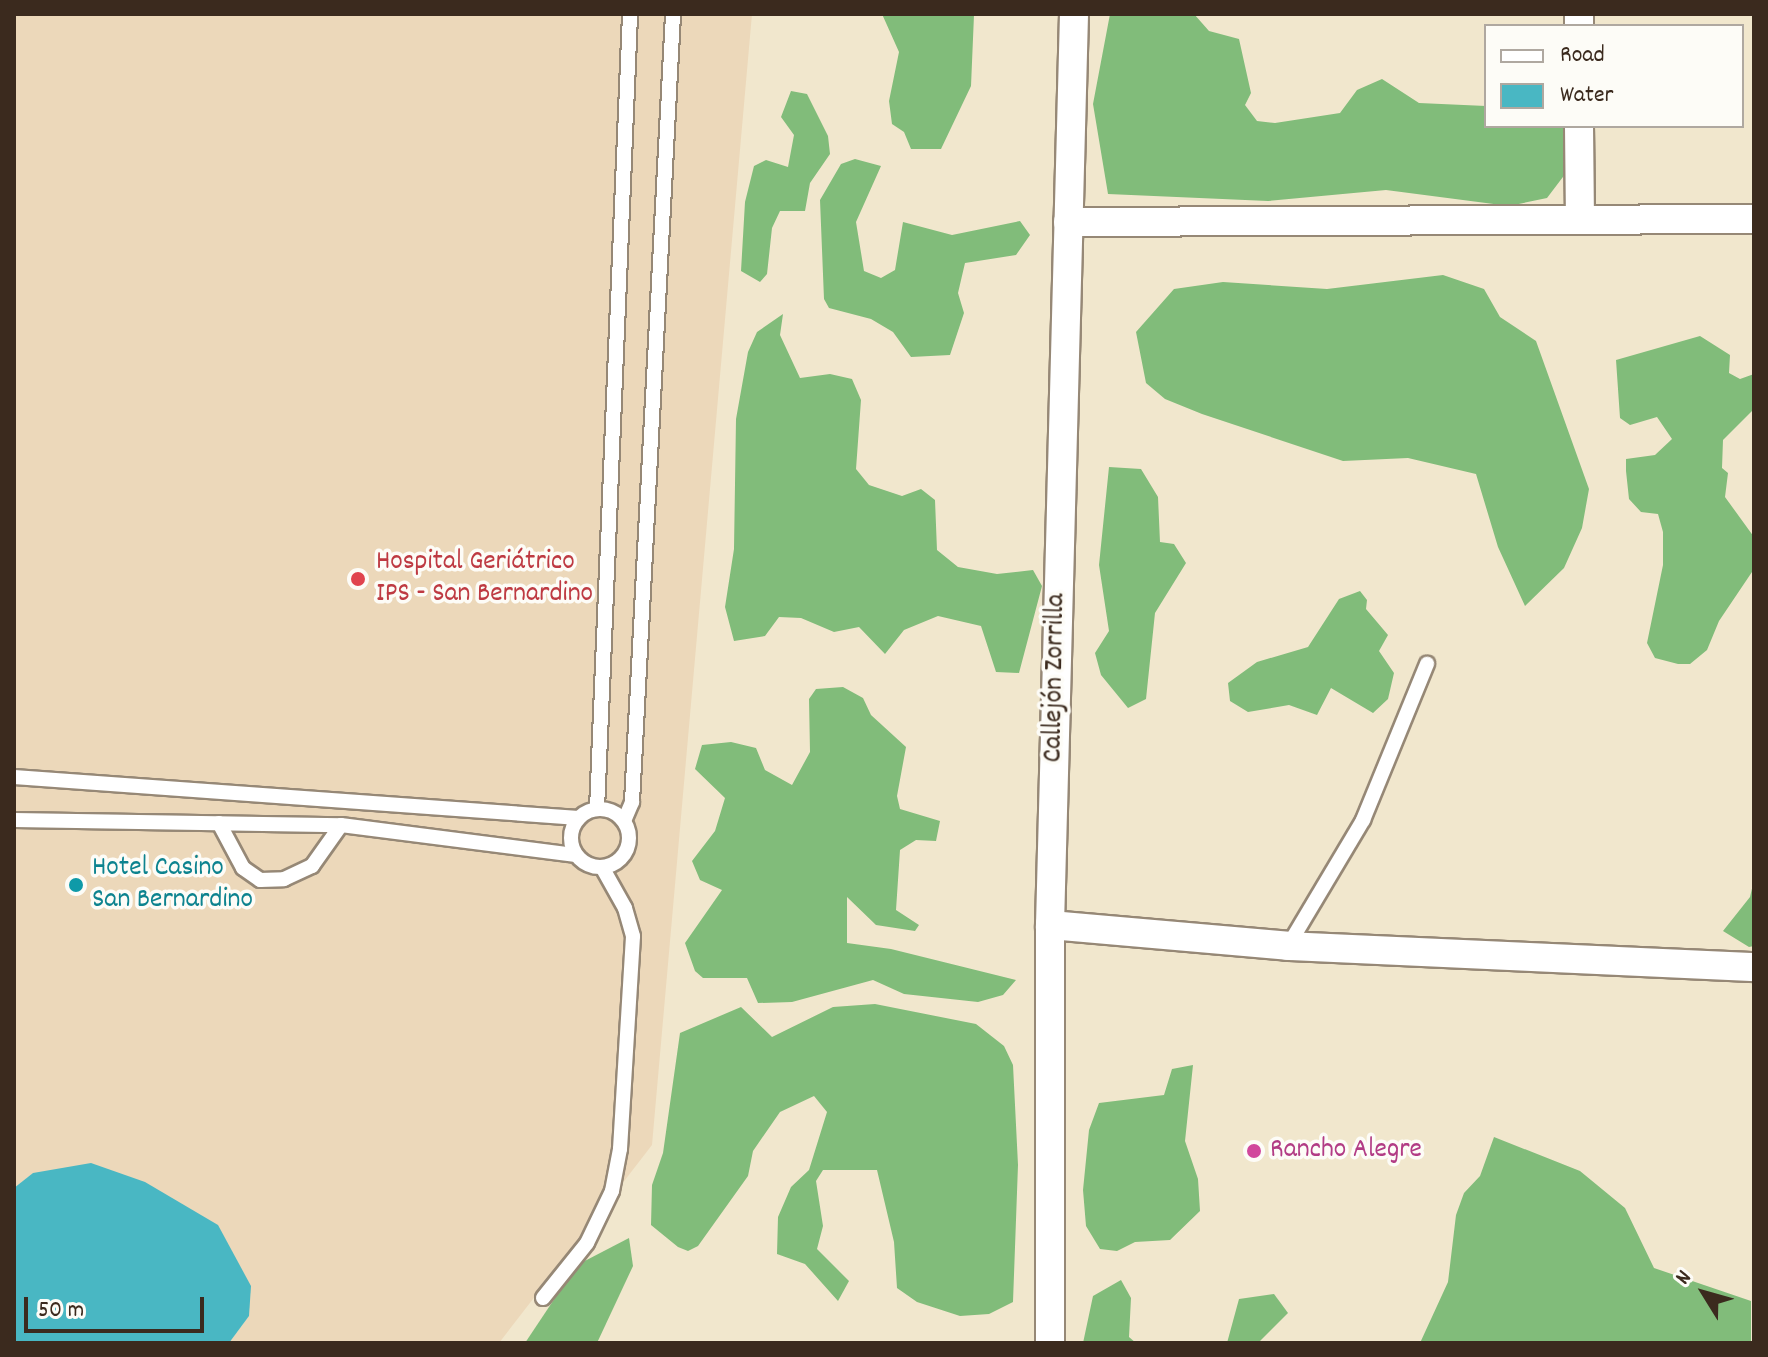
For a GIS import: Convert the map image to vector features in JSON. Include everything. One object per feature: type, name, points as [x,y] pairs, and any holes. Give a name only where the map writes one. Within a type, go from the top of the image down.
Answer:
[{"type":"street","name":"Callejón Zorrilla","points":[[1050,1343],[1050,925],[1074,14]]},
{"type":"street","points":[[1579,128],[1580,220]]},
{"type":"street","points":[[1068,222],[1754,219]]},
{"type":"street","points":[[1050,925],[1288,946],[1754,967]]},
{"type":"lane","points":[[597,809],[630,14]]},
{"type":"lane","points":[[602,867],[626,850],[624,821],[632,802],[673,14]]},
{"type":"lane","points":[[1288,946],[1363,820],[1427,664]]},
{"type":"lane","points":[[14,777],[579,818],[597,809]]},
{"type":"lane","points":[[597,809],[624,821]]},
{"type":"lane","points":[[576,855],[571,836],[579,818]]},
{"type":"lane","points":[[14,820],[341,825],[576,855],[602,867],[625,908],[633,936],[620,1149],[612,1191],[587,1243],[543,1298]]},
{"type":"lane","points":[[219,823],[243,868],[260,880],[284,879],[312,866],[341,825]]},
{"type":"shaded area","name":"Hospital Geriátrico IPS - San Bernardino","points":[[14,14],[752,14],[652,1145],[499,1343],[229,1343],[249,1316],[33,1173],[14,1188]]},
{"type":"green space","points":[[882,14],[974,15],[971,86],[941,149],[911,149],[904,132],[892,124],[889,101],[899,52]]},
{"type":"green space","points":[[1110,14],[1194,14],[1209,31],[1239,39],[1251,93],[1245,105],[1257,121],[1275,123],[1340,113],[1357,90],[1382,79],[1419,103],[1484,106],[1484,128],[1566,128],[1569,169],[1547,198],[1509,206],[1386,190],[1268,201],[1108,194],[1093,104]]},
{"type":"green space","points":[[791,91],[807,94],[828,136],[830,154],[810,183],[805,211],[780,211],[772,228],[767,274],[760,282],[741,271],[745,202],[754,166],[766,160],[788,167],[794,135],[781,117]]},
{"type":"green space","points":[[855,159],[881,166],[856,222],[864,271],[881,278],[895,270],[903,222],[952,235],[1020,221],[1030,235],[1016,255],[965,263],[958,293],[964,313],[950,355],[911,357],[893,332],[871,319],[829,308],[824,299],[820,200],[841,164]]},
{"type":"green space","points":[[1443,275],[1484,289],[1500,317],[1536,341],[1589,489],[1582,528],[1564,568],[1525,606],[1498,547],[1476,474],[1408,458],[1343,461],[1202,414],[1165,399],[1146,383],[1136,332],[1174,289],[1223,282],[1327,289]]},
{"type":"green space","points":[[783,314],[780,335],[800,378],[830,374],[852,379],[861,400],[856,469],[869,485],[902,496],[921,489],[935,500],[937,550],[958,567],[997,574],[1033,570],[1042,586],[1019,673],[996,672],[981,626],[938,616],[904,630],[885,654],[859,627],[834,632],[801,618],[779,617],[765,636],[734,641],[725,607],[734,549],[736,419],[748,352],[757,332]]},
{"type":"green space","points":[[1700,336],[1730,355],[1729,373],[1740,379],[1754,374],[1754,409],[1723,440],[1722,468],[1728,473],[1725,497],[1754,537],[1754,569],[1719,621],[1707,650],[1690,664],[1678,664],[1655,658],[1647,643],[1663,565],[1663,532],[1658,514],[1641,512],[1629,499],[1626,471],[1626,459],[1655,455],[1672,439],[1657,417],[1630,425],[1620,418],[1616,360]]},
{"type":"green space","points":[[1109,467],[1141,469],[1158,497],[1160,542],[1174,544],[1186,563],[1155,613],[1146,699],[1128,708],[1101,675],[1095,653],[1109,631],[1099,565]]},
{"type":"green space","points":[[1360,591],[1367,600],[1366,609],[1388,635],[1379,651],[1394,673],[1388,699],[1373,713],[1331,688],[1317,715],[1289,705],[1248,712],[1230,701],[1228,683],[1257,662],[1308,647],[1339,599]]},
{"type":"green space","points":[[843,687],[863,698],[871,715],[906,747],[897,796],[900,809],[940,821],[936,841],[916,840],[900,850],[896,910],[919,925],[915,931],[876,925],[847,897],[847,943],[891,949],[1016,980],[1003,995],[978,1002],[904,994],[873,980],[792,1002],[758,1003],[747,978],[703,978],[695,971],[685,943],[722,890],[700,880],[692,861],[715,831],[725,798],[695,769],[702,745],[731,742],[756,748],[765,770],[792,785],[810,752],[809,699],[816,689]]},
{"type":"green space","points":[[1754,880],[1754,946],[1749,947],[1723,931],[1750,897]]},
{"type":"green space","points":[[875,1004],[976,1024],[1004,1046],[1013,1065],[1018,1165],[1013,1302],[989,1314],[960,1316],[917,1302],[897,1288],[894,1242],[877,1170],[823,1170],[816,1181],[823,1226],[817,1249],[849,1281],[838,1301],[805,1264],[777,1254],[778,1217],[791,1187],[809,1170],[827,1112],[814,1096],[780,1112],[753,1151],[748,1176],[698,1246],[688,1251],[678,1247],[651,1225],[652,1185],[663,1153],[680,1033],[741,1007],[772,1037],[833,1007]]},
{"type":"green space","points":[[1193,1065],[1185,1141],[1198,1179],[1200,1211],[1170,1240],[1135,1242],[1117,1251],[1100,1249],[1086,1226],[1083,1190],[1089,1130],[1099,1103],[1164,1095],[1172,1069]]},
{"type":"green space","points":[[1494,1137],[1580,1171],[1625,1208],[1654,1268],[1751,1301],[1751,1343],[1420,1343],[1448,1282],[1456,1215],[1464,1193],[1480,1176]]},
{"type":"green space","points":[[629,1238],[633,1266],[597,1343],[525,1343],[577,1265]]},
{"type":"green space","points":[[1121,1280],[1131,1298],[1129,1337],[1136,1343],[1083,1343],[1093,1296]]},
{"type":"green space","points":[[1274,1294],[1288,1313],[1258,1343],[1227,1343],[1239,1299]]},
{"type":"water","points":[[91,1163],[145,1182],[218,1225],[251,1286],[249,1316],[229,1343],[14,1343],[14,1188],[33,1173]]},
{"type":"place","name":"Hospital Geriátrico IPS - San Bernardino","points":[[358,579]]},
{"type":"place","name":"Hotel Casino San Bernardino","points":[[76,885]]},
{"type":"place","name":"Rancho Alegre","points":[[1254,1151]]}]
